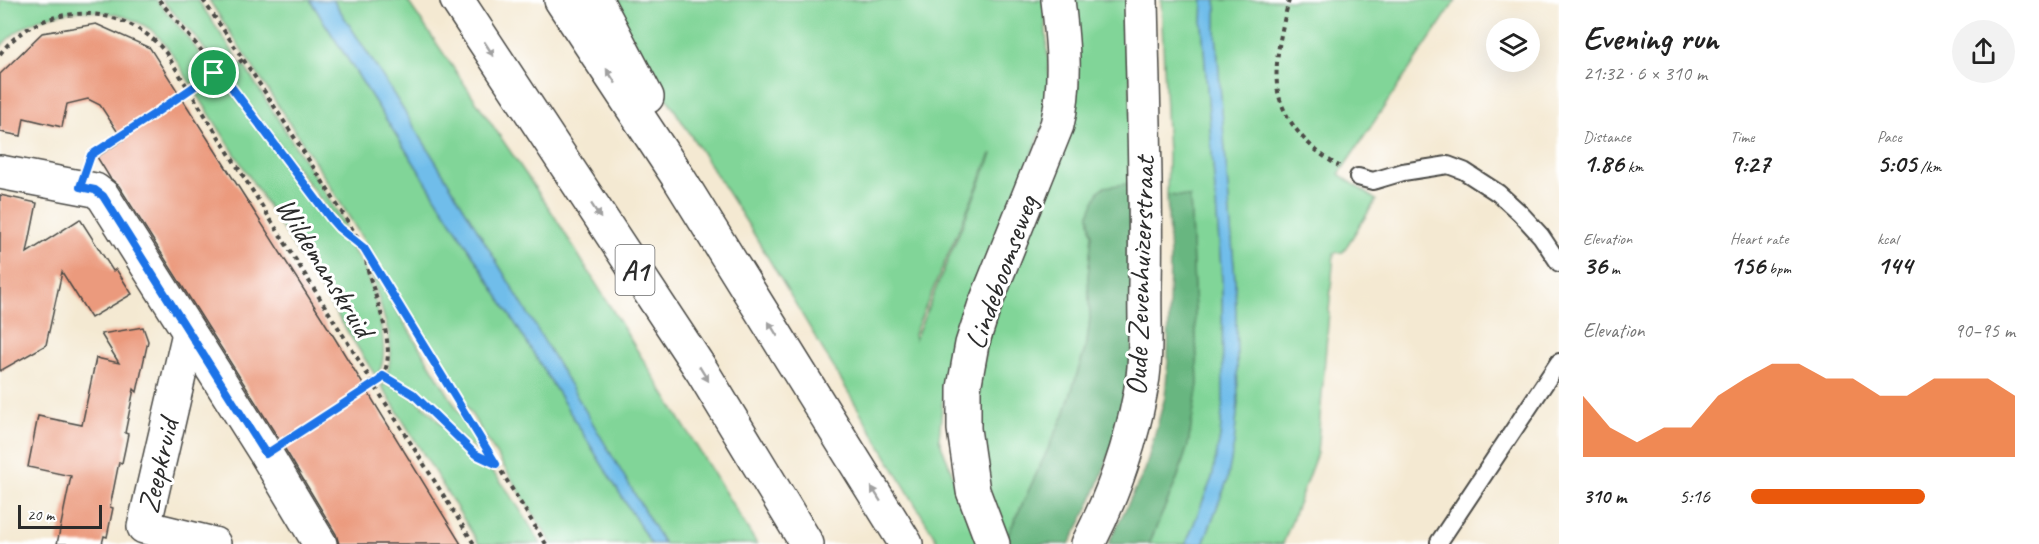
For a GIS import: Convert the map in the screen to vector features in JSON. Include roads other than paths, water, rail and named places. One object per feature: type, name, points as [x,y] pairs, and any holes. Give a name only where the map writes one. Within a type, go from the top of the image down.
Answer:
[{"type":"main road","name":"A1","points":[[457,0],[702,371],[807,544]]},
{"type":"main road","points":[[561,0],[678,177],[906,544]]},
{"type":"main road","points":[[597,0],[644,91],[678,177]]},
{"type":"main road","name":"Lindeboomseweg","points":[[993,544],[973,491],[964,429],[964,388],[972,344],[984,307],[1057,125],[1063,100],[1063,42],[1058,0]]},
{"type":"main road","name":"Oude Zevenhuizerstraat","points":[[1088,544],[1106,509],[1121,470],[1133,429],[1143,375],[1146,250],[1141,0]]},
{"type":"main road","points":[[0,172],[95,190],[103,196],[320,544]]},
{"type":"main road","name":"Zeepkruid","points":[[189,333],[144,527],[214,544]]},
{"type":"lane","points":[[1358,177],[1373,181],[1403,172],[1448,165],[1464,171],[1498,193],[1520,213],[1541,236],[1559,263]]},
{"type":"lane","points":[[1440,544],[1439,542],[1559,362]]},
{"type":"water","points":[[310,0],[333,0],[460,202],[664,544],[651,544],[481,268]]},
{"type":"water","points":[[1203,0],[1216,0],[1216,34],[1235,280],[1238,403],[1227,481],[1203,544],[1186,544],[1212,478],[1220,437],[1223,400],[1222,280],[1202,24]]}]
